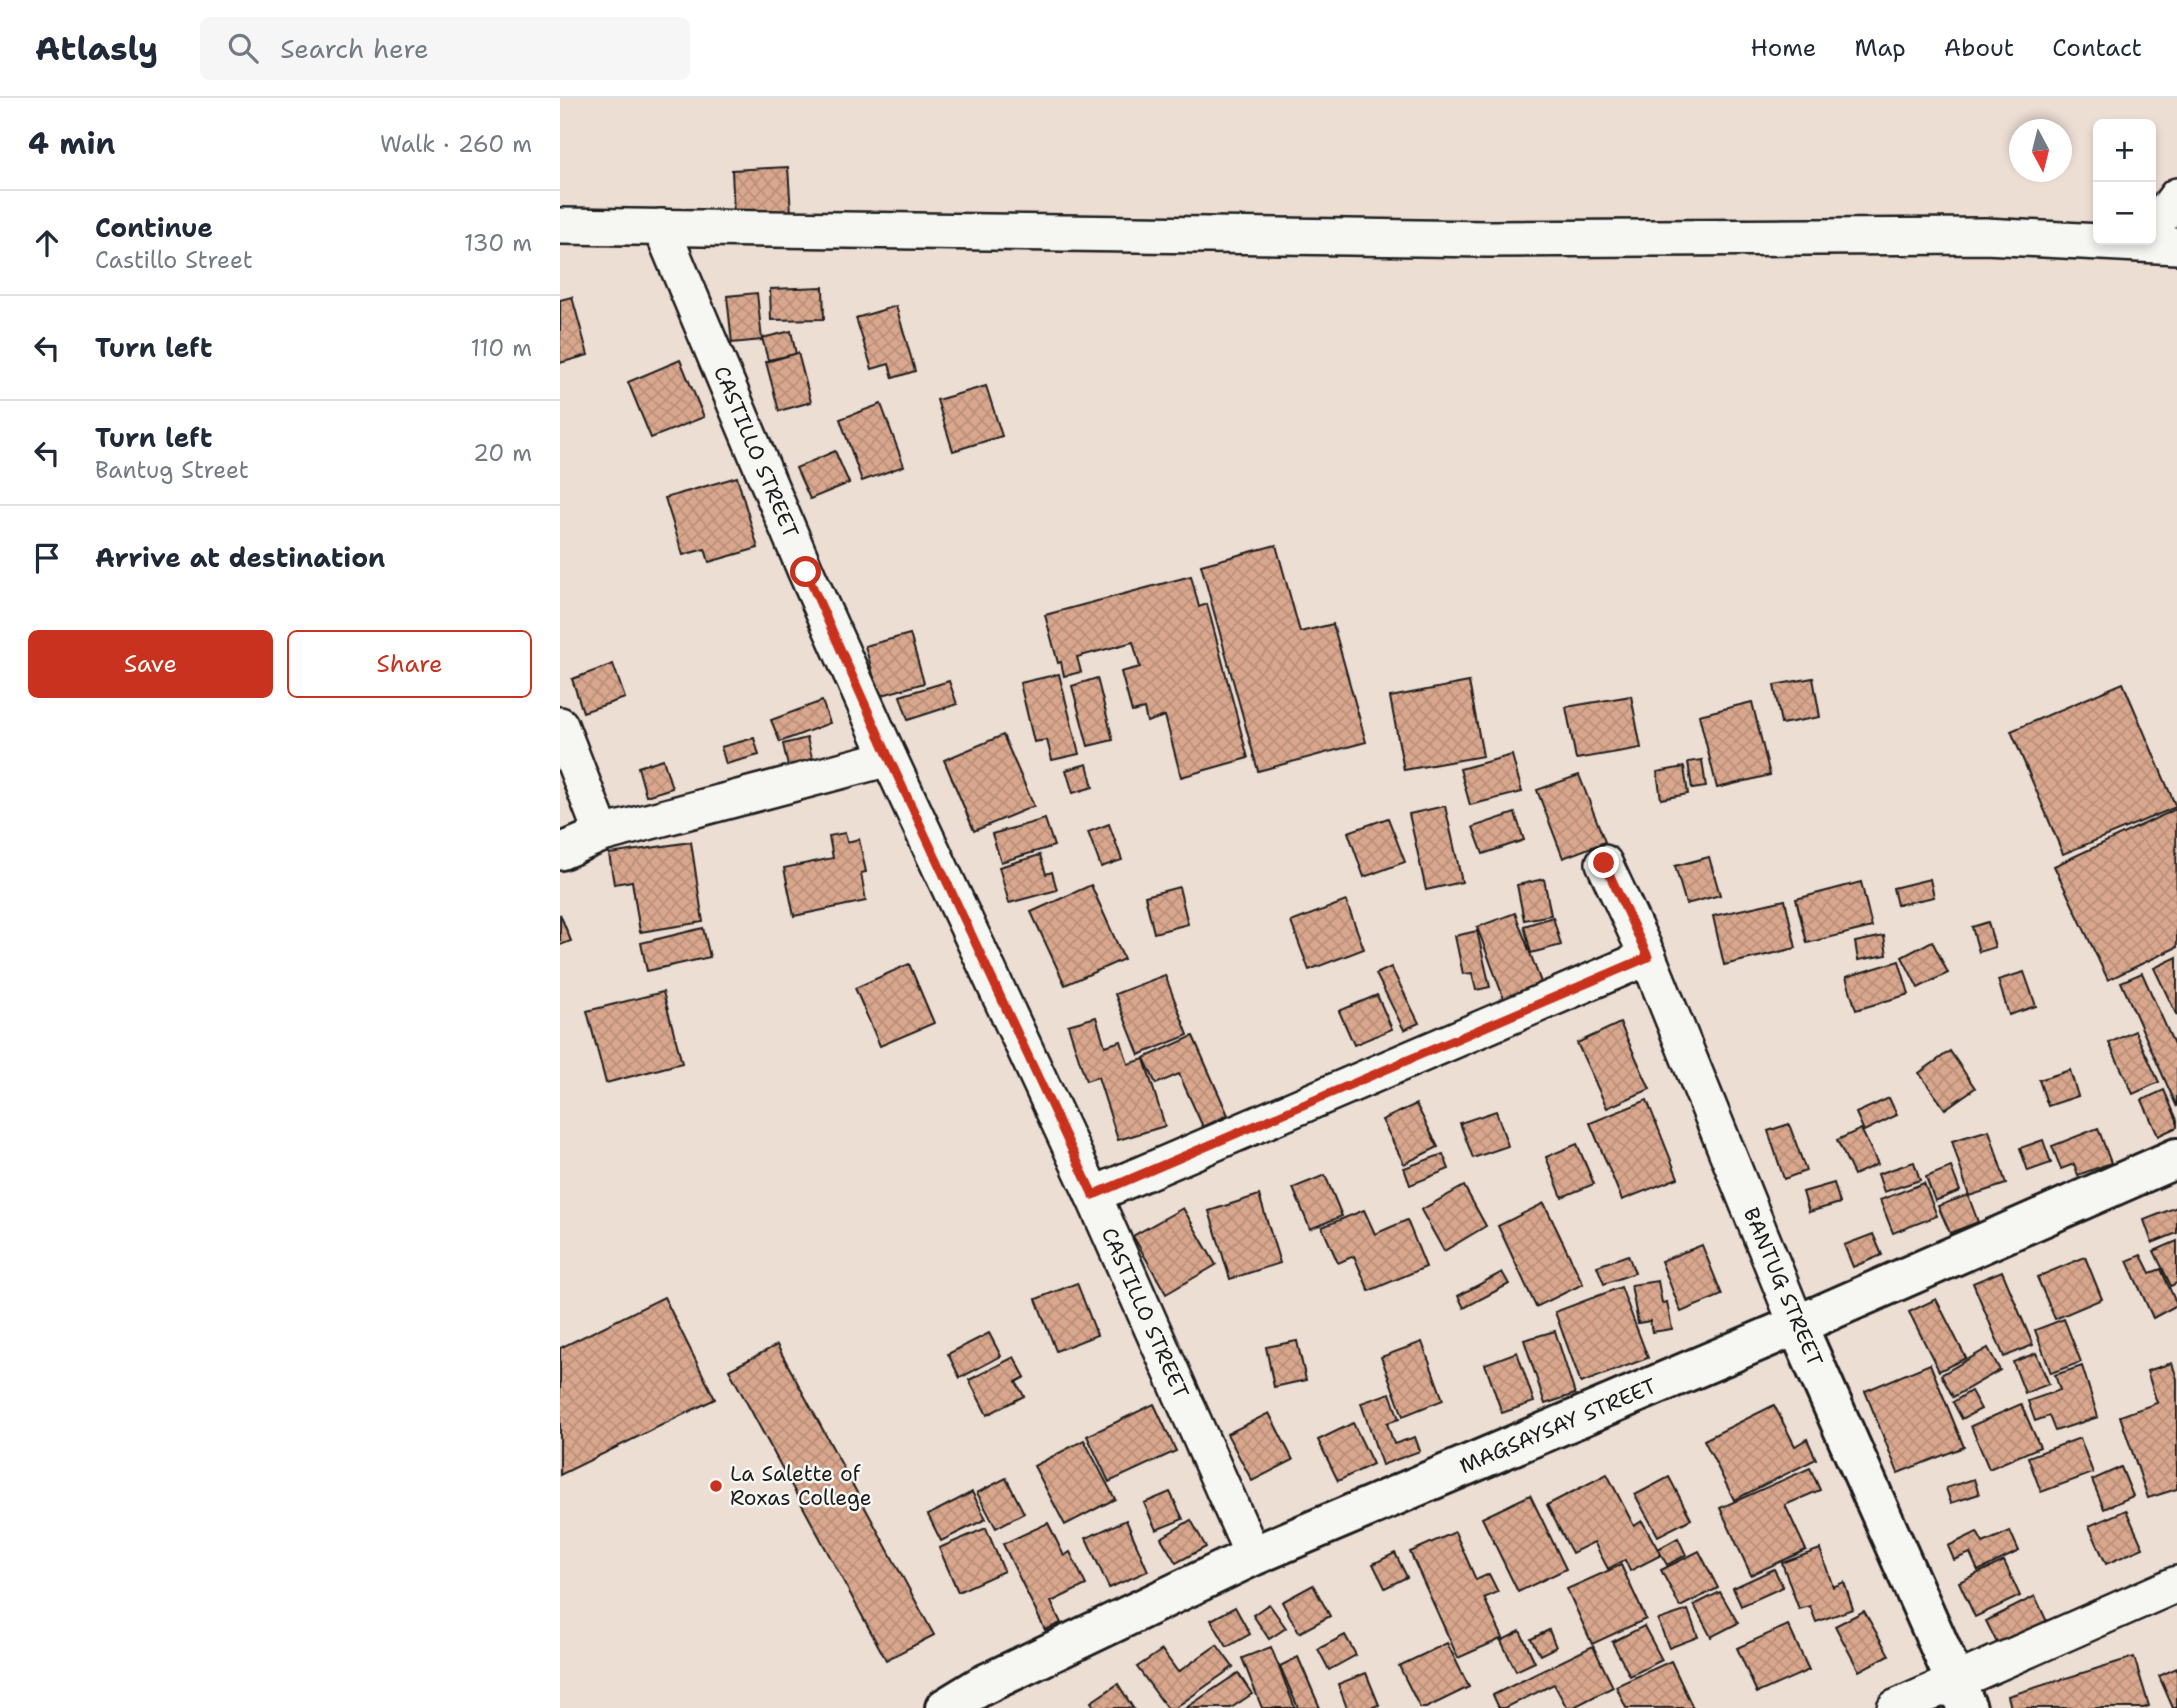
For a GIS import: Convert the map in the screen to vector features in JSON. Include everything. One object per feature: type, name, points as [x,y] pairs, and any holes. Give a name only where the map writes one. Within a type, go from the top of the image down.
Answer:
[{"type":"street","points":[[2156,224],[2177,196]]},
{"type":"street","points":[[560,226],[1488,239],[1973,236],[2093,238]]},
{"type":"street","name":"CASTILLO STREET","points":[[661,227],[806,572],[889,758],[1093,1195],[1253,1556]]},
{"type":"street","points":[[2156,241],[2177,246]]},
{"type":"street","points":[[560,724],[602,834]]},
{"type":"street","points":[[560,852],[602,834],[889,758]]},
{"type":"street","name":"BANTUG STREET","points":[[1604,863],[1648,957],[1797,1325],[1961,1694]]},
{"type":"street","points":[[1093,1195],[1648,957]]},
{"type":"street","name":"MAGSAYSAY STREET","points":[[945,1708],[981,1686],[1253,1556],[1797,1325],[2177,1157]]},
{"type":"street","points":[[1895,1708],[1961,1694],[2177,1584]]},
{"type":"building","points":[[788,167],[791,213],[734,217],[732,170]]},
{"type":"building","points":[[823,287],[824,319],[771,320],[770,289]]},
{"type":"building","points":[[757,293],[762,340],[732,343],[727,296]]},
{"type":"building","points":[[572,297],[588,355],[560,363],[560,300]]},
{"type":"building","points":[[896,306],[915,371],[893,378],[889,364],[872,369],[856,318]]},
{"type":"building","points":[[791,331],[796,354],[768,360],[762,338]]},
{"type":"building","points":[[798,353],[811,402],[779,411],[766,362]]},
{"type":"building","points":[[680,360],[704,417],[651,438],[628,382]]},
{"type":"building","points":[[986,386],[1002,436],[953,451],[937,400]]},
{"type":"building","points":[[881,404],[904,466],[862,481],[840,419]]},
{"type":"building","points":[[835,451],[849,483],[810,499],[796,468]]},
{"type":"building","points":[[737,477],[758,548],[709,562],[705,549],[683,555],[665,498]]},
{"type":"building","points":[[1276,545],[1300,632],[1333,624],[1366,742],[1258,771],[1201,565]]},
{"type":"building","points":[[1191,576],[1199,607],[1207,604],[1248,758],[1181,777],[1165,716],[1147,722],[1144,709],[1132,712],[1121,672],[1140,667],[1133,642],[1077,657],[1081,672],[1064,676],[1045,615]]},
{"type":"building","points":[[910,634],[924,683],[879,696],[865,646]]},
{"type":"building","points":[[613,664],[625,698],[583,712],[572,679]]},
{"type":"building","points":[[1059,674],[1079,754],[1052,760],[1047,740],[1034,742],[1020,683]]},
{"type":"building","points":[[1097,678],[1113,740],[1088,746],[1072,686]]},
{"type":"building","points":[[1813,678],[1820,717],[1781,724],[1774,685]]},
{"type":"building","points":[[949,681],[957,704],[908,720],[900,696]]},
{"type":"building","points":[[1469,682],[1483,756],[1404,770],[1390,697]]},
{"type":"building","points":[[2123,683],[2176,807],[2063,854],[2011,731]]},
{"type":"building","points":[[1631,696],[1641,748],[1576,759],[1566,707]]},
{"type":"building","points":[[822,701],[830,723],[780,742],[771,720]]},
{"type":"building","points":[[1752,702],[1770,775],[1717,788],[1699,715]]},
{"type":"building","points":[[1003,735],[1034,806],[974,831],[944,760]]},
{"type":"building","points":[[754,738],[759,755],[726,764],[721,747]]},
{"type":"building","points":[[807,738],[815,769],[790,775],[783,744]]},
{"type":"building","points":[[1512,755],[1522,792],[1470,805],[1460,769]]},
{"type":"building","points":[[663,759],[672,788],[646,796],[638,767]]},
{"type":"building","points":[[1702,760],[1706,787],[1692,789],[1688,762]]},
{"type":"building","points":[[1087,764],[1093,787],[1073,793],[1066,770]]},
{"type":"building","points":[[1684,767],[1688,794],[1661,799],[1657,772]]},
{"type":"building","points":[[1579,775],[1605,842],[1563,858],[1537,790]]},
{"type":"building","points":[[1445,806],[1462,882],[1426,890],[1409,814]]},
{"type":"building","points":[[2176,809],[2177,947],[2108,980],[2054,866]]},
{"type":"building","points":[[1515,813],[1524,840],[1483,854],[1473,827]]},
{"type":"building","points":[[1388,818],[1405,862],[1364,877],[1348,832]]},
{"type":"building","points":[[1045,819],[1054,846],[1001,862],[992,834]]},
{"type":"building","points":[[1109,824],[1122,860],[1101,867],[1088,832]]},
{"type":"building","points":[[845,833],[847,842],[859,839],[866,872],[861,873],[866,901],[794,916],[784,868],[833,858],[829,836]]},
{"type":"building","points":[[691,842],[703,922],[640,932],[632,881],[614,884],[609,854]]},
{"type":"building","points":[[1040,855],[1046,874],[1052,872],[1057,890],[1009,903],[999,867]]},
{"type":"building","points":[[1709,857],[1720,895],[1686,904],[1675,866]]},
{"type":"building","points":[[1544,879],[1551,915],[1524,920],[1517,885]]},
{"type":"building","points":[[1930,879],[1934,897],[1897,905],[1893,888]]},
{"type":"building","points":[[1861,882],[1872,927],[1807,943],[1796,899]]},
{"type":"building","points":[[1091,885],[1124,959],[1065,985],[1031,912]]},
{"type":"building","points":[[1179,887],[1188,924],[1154,933],[1145,896]]},
{"type":"building","points":[[1785,900],[1796,948],[1724,965],[1713,916]]},
{"type":"building","points":[[1346,901],[1364,949],[1309,970],[1291,922]]},
{"type":"building","points":[[1515,913],[1542,985],[1504,999],[1477,927]]},
{"type":"building","points":[[560,914],[571,941],[560,945]]},
{"type":"building","points":[[1553,917],[1561,945],[1531,953],[1524,926]]},
{"type":"building","points":[[1988,922],[1995,947],[1979,952],[1972,927]]},
{"type":"building","points":[[703,928],[710,957],[647,971],[641,943]]},
{"type":"building","points":[[1477,931],[1490,987],[1476,990],[1472,973],[1463,974],[1455,936]]},
{"type":"building","points":[[1884,936],[1887,955],[1858,960],[1855,942]]},
{"type":"building","points":[[1932,941],[1948,973],[1918,988],[1902,957]]},
{"type":"building","points":[[2177,957],[2177,1016],[2154,968]]},
{"type":"building","points":[[1899,961],[1909,994],[1856,1010],[1846,977]]},
{"type":"building","points":[[909,964],[934,1023],[880,1046],[855,988]]},
{"type":"building","points":[[1391,967],[1419,1023],[1404,1030],[1376,974]]},
{"type":"building","points":[[2024,972],[2036,1006],[2009,1015],[1998,980]]},
{"type":"building","points":[[2142,973],[2177,1051],[2177,1107],[2121,982]]},
{"type":"building","points":[[1165,975],[1188,1035],[1139,1055],[1115,994]]},
{"type":"building","points":[[663,992],[682,1063],[606,1083],[587,1011]]},
{"type":"building","points":[[1377,995],[1392,1029],[1354,1045],[1339,1011]]},
{"type":"building","points":[[1096,1017],[1105,1046],[1121,1041],[1128,1064],[1144,1059],[1165,1126],[1118,1140],[1098,1077],[1086,1081],[1068,1025]]},
{"type":"building","points":[[1620,1023],[1650,1089],[1607,1108],[1577,1043]]},
{"type":"building","points":[[2135,1031],[2159,1082],[2133,1094],[2109,1043]]},
{"type":"building","points":[[1193,1036],[1228,1115],[1203,1127],[1179,1074],[1156,1084],[1144,1058]]},
{"type":"building","points":[[1950,1051],[1975,1088],[1945,1109],[1919,1073]]},
{"type":"building","points":[[2070,1070],[2078,1096],[2048,1106],[2039,1080]]},
{"type":"building","points":[[2164,1090],[2177,1120],[2177,1127],[2158,1136],[2142,1100]]},
{"type":"building","points":[[1889,1098],[1897,1115],[1864,1131],[1856,1113]]},
{"type":"building","points":[[1647,1100],[1678,1178],[1622,1200],[1590,1123]]},
{"type":"building","points":[[1416,1104],[1438,1147],[1404,1164],[1382,1120]]},
{"type":"building","points":[[1496,1111],[1508,1146],[1473,1158],[1460,1123]]},
{"type":"building","points":[[1789,1124],[1806,1171],[1784,1179],[1768,1131]]},
{"type":"building","points":[[2098,1128],[2111,1163],[2078,1175],[2074,1164],[2061,1169],[2052,1146]]},
{"type":"building","points":[[1861,1129],[1878,1164],[1854,1175],[1837,1140]]},
{"type":"building","points":[[1989,1130],[2006,1184],[1969,1196],[1952,1141]]},
{"type":"building","points":[[2043,1140],[2051,1163],[2028,1171],[2020,1148]]},
{"type":"building","points":[[1577,1144],[1594,1184],[1562,1197],[1546,1157]]},
{"type":"building","points":[[1443,1154],[1449,1169],[1410,1185],[1404,1168]]},
{"type":"building","points":[[1914,1162],[1920,1180],[1884,1192],[1878,1174]]},
{"type":"building","points":[[1951,1167],[1960,1191],[1935,1201],[1926,1177]]},
{"type":"building","points":[[1325,1175],[1342,1216],[1310,1229],[1293,1188]]},
{"type":"building","points":[[1834,1183],[1840,1203],[1809,1212],[1803,1192]]},
{"type":"building","points":[[1924,1183],[1937,1216],[1893,1233],[1880,1200]]},
{"type":"building","points":[[1464,1186],[1486,1226],[1444,1251],[1421,1210]]},
{"type":"building","points":[[1259,1195],[1280,1263],[1230,1279],[1209,1211]]},
{"type":"building","points":[[1968,1195],[1978,1222],[1950,1233],[1938,1206]]},
{"type":"building","points":[[1544,1203],[1583,1284],[1536,1307],[1498,1226]]},
{"type":"building","points":[[2177,1207],[2177,1233],[2152,1243],[2144,1220]]},
{"type":"building","points":[[1183,1208],[1216,1265],[1166,1294],[1133,1236]]},
{"type":"building","points":[[1364,1210],[1375,1234],[1407,1220],[1426,1267],[1369,1291],[1354,1256],[1338,1263],[1322,1227]]},
{"type":"building","points":[[1873,1234],[1882,1255],[1853,1267],[1844,1245]]},
{"type":"building","points":[[2177,1241],[2177,1283],[2171,1286],[2154,1251]]},
{"type":"building","points":[[1702,1245],[1722,1295],[1681,1312],[1661,1261]]},
{"type":"building","points":[[1628,1255],[1635,1273],[1604,1284],[1597,1266]]},
{"type":"building","points":[[2141,1255],[2150,1273],[2161,1269],[2177,1305],[2153,1318],[2127,1261]]},
{"type":"building","points":[[2085,1257],[2102,1299],[2055,1319],[2037,1277]]},
{"type":"building","points":[[2002,1271],[2033,1345],[2004,1357],[1973,1283]]},
{"type":"building","points":[[1502,1272],[1509,1284],[1464,1308],[1458,1296]]},
{"type":"building","points":[[1658,1281],[1662,1303],[1667,1302],[1672,1329],[1652,1332],[1650,1321],[1638,1323],[1631,1285]]},
{"type":"building","points":[[1077,1283],[1097,1335],[1056,1351],[1036,1299]]},
{"type":"building","points":[[1621,1287],[1648,1358],[1581,1383],[1555,1312]]},
{"type":"building","points":[[664,1297],[715,1399],[560,1475],[560,1348]]},
{"type":"building","points":[[1936,1299],[1966,1358],[1939,1371],[1909,1312]]},
{"type":"building","points":[[2064,1319],[2081,1362],[2051,1373],[2035,1330]]},
{"type":"building","points":[[1555,1331],[1575,1394],[1545,1404],[1524,1340]]},
{"type":"building","points":[[989,1333],[1001,1356],[960,1378],[948,1354]]},
{"type":"building","points":[[1297,1341],[1306,1380],[1274,1387],[1266,1347]]},
{"type":"building","points":[[1422,1342],[1443,1400],[1403,1416],[1381,1357]]},
{"type":"building","points":[[777,1345],[934,1635],[886,1660],[729,1370]]},
{"type":"building","points":[[1988,1348],[2000,1370],[1953,1397],[1941,1375]]},
{"type":"building","points":[[1517,1352],[1534,1402],[1502,1413],[1485,1364]]},
{"type":"building","points":[[2036,1353],[2049,1384],[2025,1393],[2013,1362]]},
{"type":"building","points":[[1014,1357],[1025,1377],[1016,1382],[1024,1396],[987,1415],[969,1380]]},
{"type":"building","points":[[2172,1363],[2177,1379],[2177,1489],[2148,1498],[2120,1416],[2157,1403],[2147,1371]]},
{"type":"building","points":[[1930,1364],[1964,1447],[1898,1473],[1865,1391]]},
{"type":"building","points":[[2082,1366],[2098,1417],[2055,1431],[2049,1416],[2035,1421],[2028,1401],[2060,1390],[2055,1375]]},
{"type":"building","points":[[1971,1391],[1981,1409],[1962,1419],[1953,1402]]},
{"type":"building","points":[[1390,1393],[1399,1419],[1387,1423],[1394,1444],[1415,1437],[1420,1451],[1382,1465],[1361,1403]]},
{"type":"building","points":[[1154,1404],[1176,1451],[1109,1482],[1087,1436]]},
{"type":"building","points":[[2021,1404],[2040,1447],[1989,1469],[1971,1426]]},
{"type":"building","points":[[1774,1405],[1795,1446],[1807,1439],[1816,1459],[1734,1500],[1704,1440]]},
{"type":"building","points":[[1269,1413],[1293,1460],[1252,1481],[1227,1434]]},
{"type":"building","points":[[1353,1423],[1373,1464],[1338,1481],[1318,1440]]},
{"type":"building","points":[[2080,1438],[2093,1473],[2041,1492],[2028,1457]]},
{"type":"building","points":[[1084,1440],[1115,1499],[1065,1525],[1034,1466]]},
{"type":"building","points":[[2121,1467],[2133,1496],[2104,1509],[2092,1480]]},
{"type":"building","points":[[1810,1468],[1820,1490],[1785,1505],[1806,1550],[1751,1575],[1720,1508]]},
{"type":"building","points":[[1607,1474],[1634,1526],[1642,1521],[1661,1555],[1630,1571],[1625,1560],[1608,1569],[1594,1542],[1572,1553],[1547,1505]]},
{"type":"building","points":[[1669,1477],[1691,1519],[1658,1536],[1635,1495]]},
{"type":"building","points":[[1006,1478],[1024,1513],[996,1528],[977,1493]]},
{"type":"building","points":[[1974,1479],[1979,1494],[1951,1503],[1946,1488]]},
{"type":"building","points":[[972,1492],[986,1519],[941,1541],[928,1515]]},
{"type":"building","points":[[1170,1492],[1183,1519],[1156,1530],[1144,1503]]},
{"type":"building","points":[[1530,1495],[1566,1569],[1518,1592],[1482,1518]]},
{"type":"building","points":[[2126,1510],[2143,1548],[2106,1564],[2089,1526]]},
{"type":"building","points":[[1126,1520],[1148,1571],[1109,1588],[1086,1538]]},
{"type":"building","points":[[1191,1520],[1206,1547],[1176,1563],[1161,1538]]},
{"type":"building","points":[[1048,1523],[1064,1556],[1070,1552],[1086,1585],[1051,1602],[1061,1623],[1045,1630],[1003,1544]]},
{"type":"building","points":[[986,1528],[1004,1571],[958,1592],[939,1548]]},
{"type":"building","points":[[2010,1531],[2019,1551],[1978,1571],[1970,1553],[1954,1560],[1948,1546],[1977,1532],[1983,1543]]},
{"type":"building","points":[[1455,1532],[1476,1580],[1489,1574],[1498,1592],[1484,1598],[1503,1638],[1458,1658],[1410,1552]]},
{"type":"building","points":[[1678,1538],[1686,1555],[1667,1565],[1658,1549]]},
{"type":"building","points":[[1820,1549],[1833,1587],[1844,1582],[1853,1609],[1816,1622],[1810,1606],[1799,1609],[1782,1563]]},
{"type":"building","points":[[1699,1551],[1718,1588],[1680,1607],[1661,1570]]},
{"type":"building","points":[[1395,1553],[1407,1577],[1385,1588],[1373,1564]]},
{"type":"building","points":[[2004,1561],[2020,1596],[1975,1617],[1959,1582]]},
{"type":"building","points":[[1621,1565],[1646,1619],[1592,1644],[1567,1589]]},
{"type":"building","points":[[1774,1569],[1783,1587],[1741,1606],[1733,1588]]},
{"type":"building","points":[[1313,1585],[1330,1616],[1299,1633],[1282,1602]]},
{"type":"building","points":[[1720,1592],[1738,1623],[1711,1637],[1694,1605]]},
{"type":"building","points":[[2035,1596],[2048,1624],[2000,1649],[1986,1621]]},
{"type":"building","points":[[1269,1604],[1286,1628],[1269,1639],[1253,1615]]},
{"type":"building","points":[[1235,1607],[1250,1634],[1227,1647],[1211,1620]]},
{"type":"building","points":[[1688,1610],[1698,1637],[1669,1648],[1658,1620]]},
{"type":"building","points":[[1864,1611],[1889,1655],[1859,1671],[1835,1626]]},
{"type":"building","points":[[1788,1625],[1809,1670],[1757,1693],[1737,1648]]},
{"type":"building","points":[[1644,1626],[1662,1660],[1630,1676],[1612,1642]]},
{"type":"building","points":[[1549,1630],[1556,1647],[1540,1655],[1531,1639]]},
{"type":"building","points":[[1520,1631],[1535,1662],[1516,1671],[1501,1641]]},
{"type":"building","points":[[1345,1635],[1356,1655],[1329,1670],[1318,1649]]},
{"type":"building","points":[[1447,1643],[1469,1687],[1426,1708],[1420,1708],[1399,1666]]},
{"type":"building","points":[[1217,1645],[1233,1667],[1175,1708],[1167,1708],[1137,1667],[1162,1650],[1178,1672]]},
{"type":"building","points":[[1593,1646],[1613,1687],[1567,1708],[1554,1684],[1505,1708],[1499,1708],[1493,1695]]},
{"type":"building","points":[[1271,1647],[1295,1708],[1262,1708],[1242,1658]]},
{"type":"building","points":[[1298,1657],[1320,1708],[1298,1708],[1280,1666]]},
{"type":"building","points":[[2134,1657],[2149,1706],[2011,1708],[2008,1696]]},
{"type":"building","points":[[1671,1661],[1693,1708],[1626,1708],[1616,1686]]},
{"type":"building","points":[[2177,1668],[2177,1708],[2173,1708],[2159,1676]]},
{"type":"building","points":[[1238,1673],[1252,1694],[1231,1708],[1186,1708]]},
{"type":"building","points":[[1366,1673],[1379,1705],[1370,1708],[1347,1708],[1338,1684]]},
{"type":"building","points":[[1118,1684],[1133,1708],[1095,1708],[1091,1702]]},
{"type":"place","name":"La Salette of Roxas College","points":[[716,1486]]},
{"type":"route","points":[[806,572],[889,758],[1093,1195],[1648,957],[1604,863]]}]
